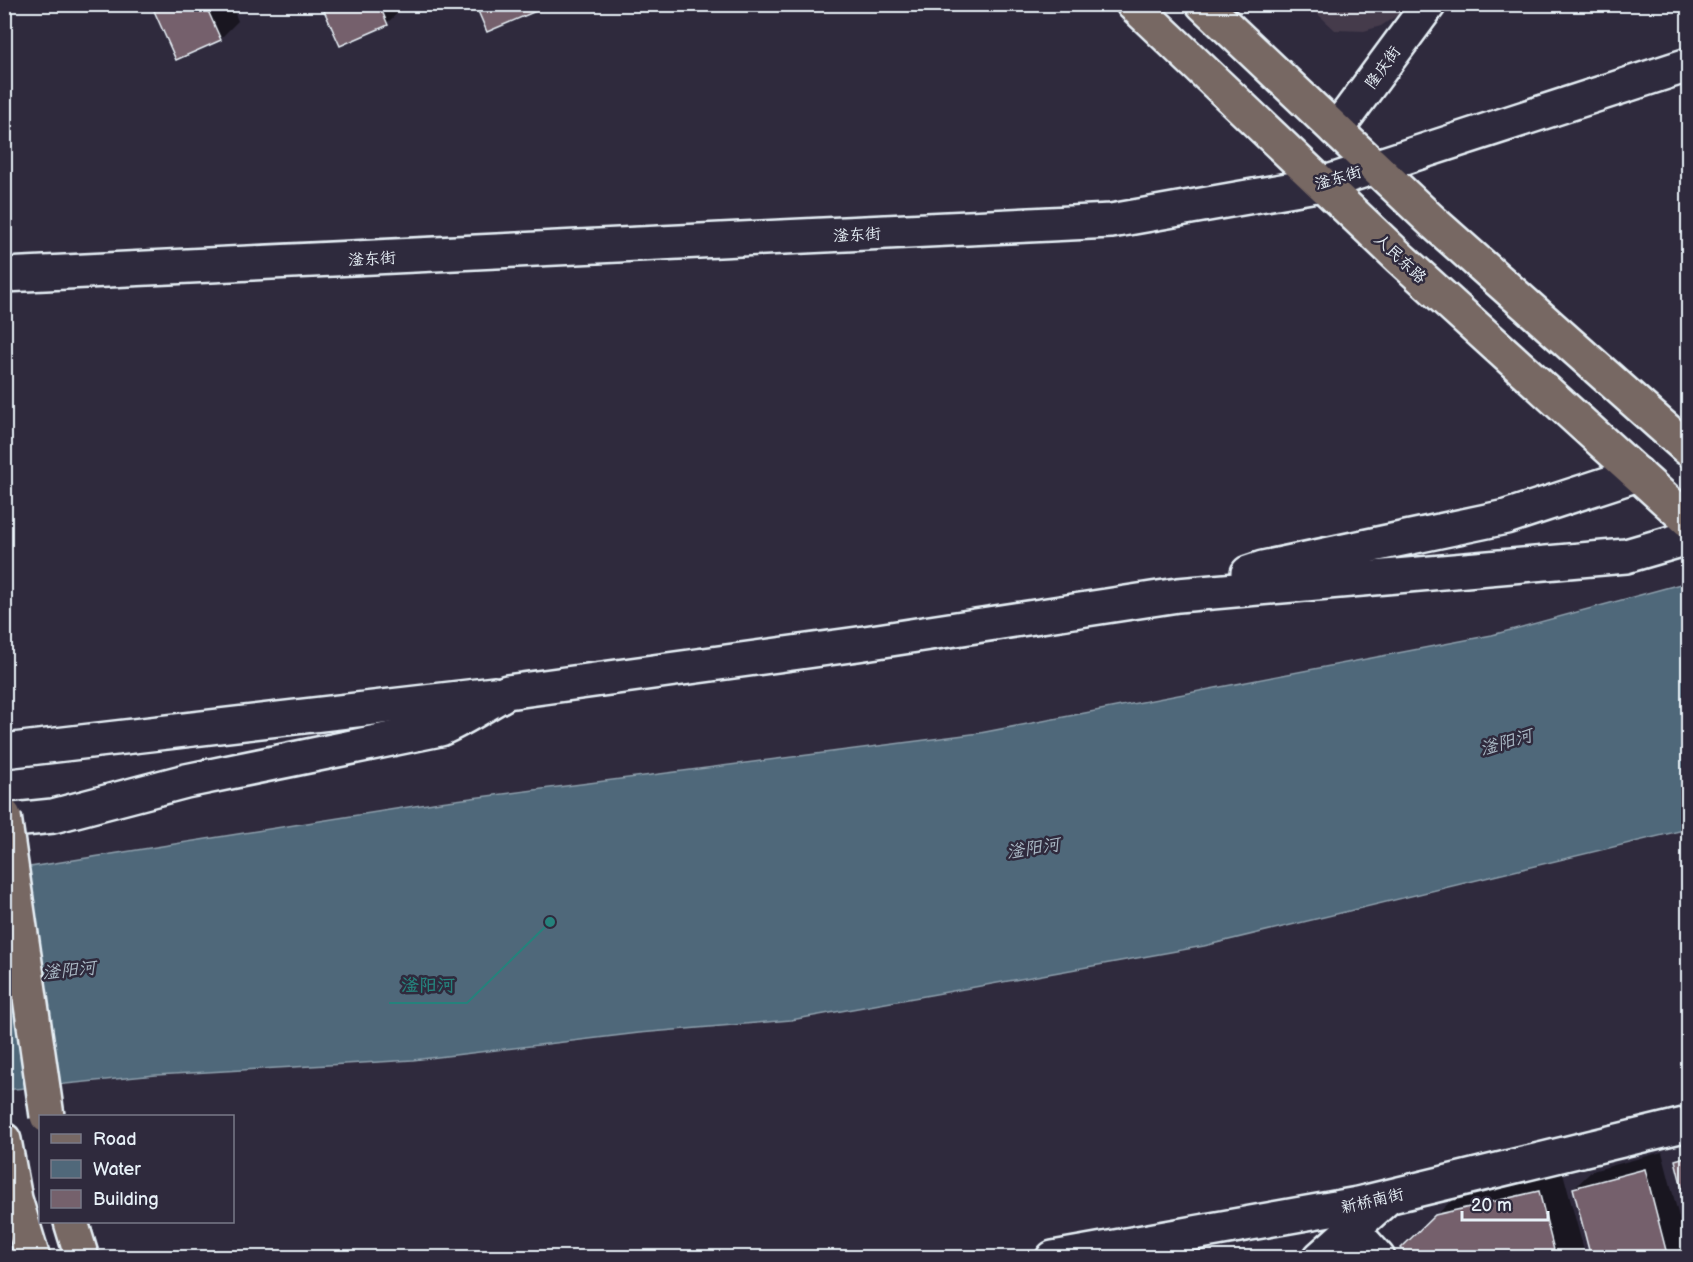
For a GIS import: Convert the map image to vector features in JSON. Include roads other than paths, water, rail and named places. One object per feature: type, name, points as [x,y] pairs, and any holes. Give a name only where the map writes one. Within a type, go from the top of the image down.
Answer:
[{"type":"main road","name":"人民东路","points":[[1132,4],[1400,258],[1681,513]]},
{"type":"main road","points":[[1203,4],[1433,222],[1689,449]]},
{"type":"main road","points":[[4,816],[48,1115]]},
{"type":"main road","points":[[7,1152],[12,1211],[33,1257]]},
{"type":"main road","points":[[72,1223],[82,1257]]},
{"type":"street","name":"隆庆街","points":[[1336,130],[1429,4]]},
{"type":"street","name":"滏东街","points":[[4,275],[1111,221],[1322,184],[1689,65]]},
{"type":"street","points":[[1178,595],[1263,568],[1506,517],[1638,474]]},
{"type":"street","points":[[4,751],[507,692],[858,644],[1178,595],[1626,556],[1689,538]]},
{"type":"street","points":[[4,821],[52,816],[186,780],[440,729],[507,692]]},
{"type":"street","name":"新桥南街","points":[[1053,1257],[1358,1204],[1689,1124]]},
{"type":"street","points":[[1320,1257],[1388,1197]]},
{"type":"street","points":[[1352,1229],[1378,1257]]},
{"type":"water","points":[[1688,582],[1688,829],[1204,946],[791,1020],[639,1033],[413,1060],[156,1075],[5,1090],[5,871],[440,802],[980,733],[1492,635]]},
{"type":"place","name":"滏阳河","points":[[550,922]]}]
